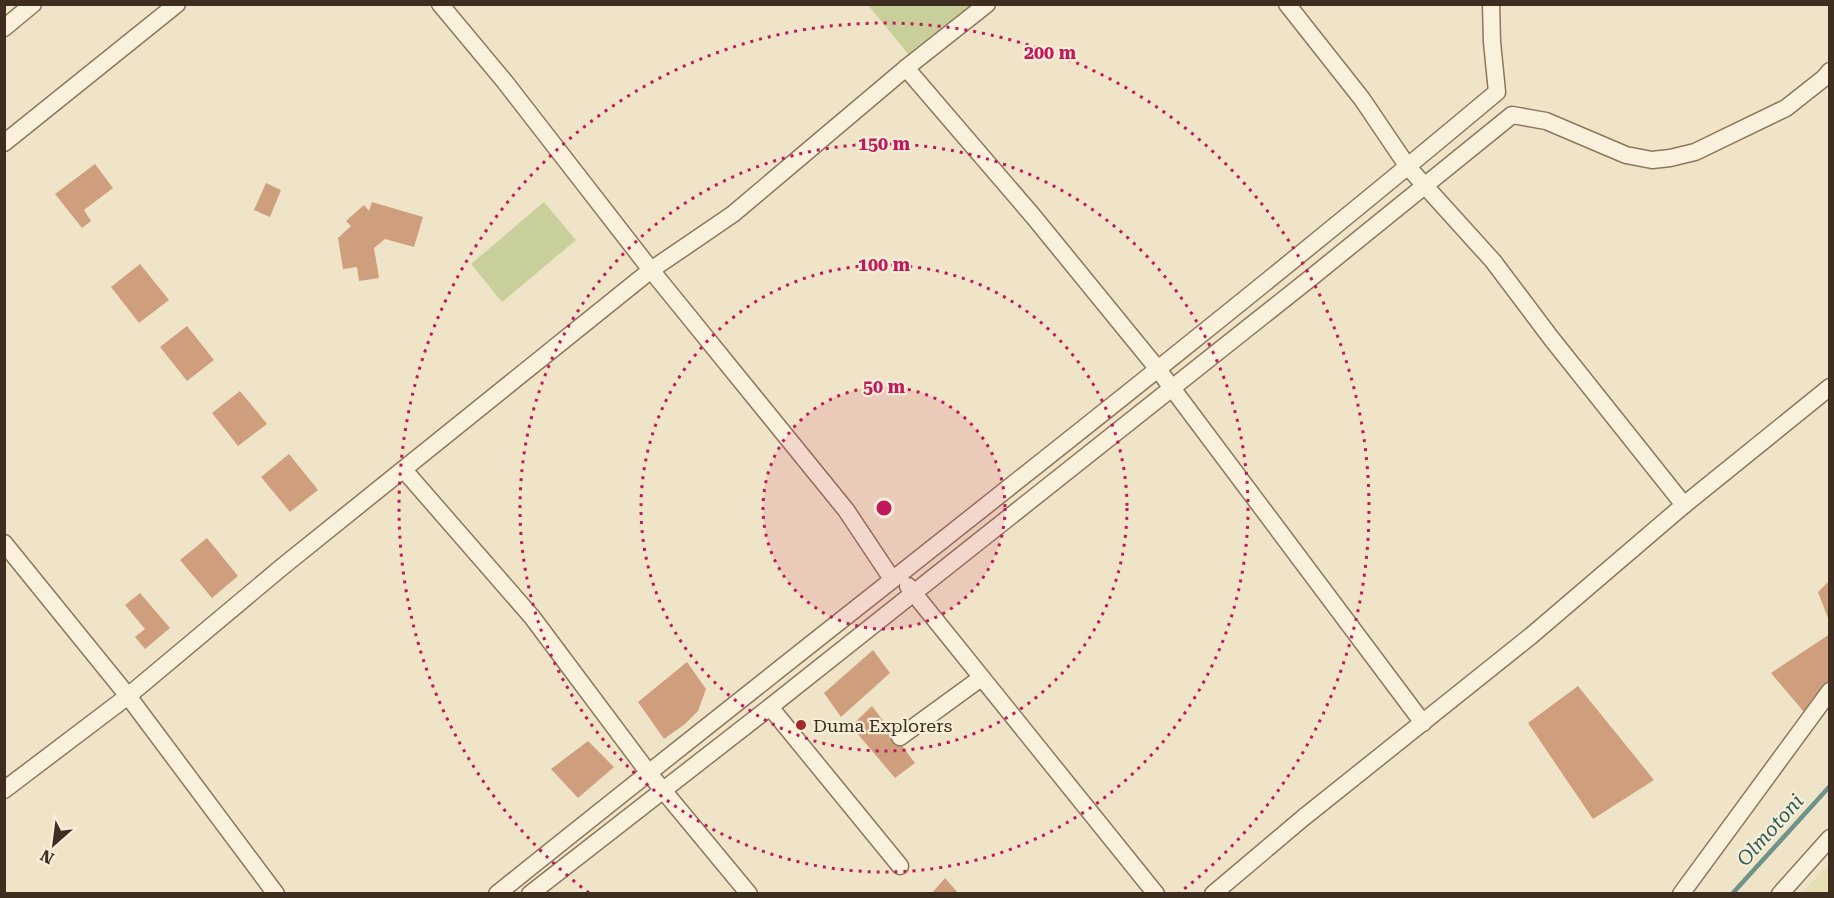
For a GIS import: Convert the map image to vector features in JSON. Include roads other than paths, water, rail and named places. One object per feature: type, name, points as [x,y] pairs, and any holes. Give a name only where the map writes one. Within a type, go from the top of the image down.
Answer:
[{"type":"street","points":[[4,28],[33,4]]},
{"type":"street","points":[[4,143],[177,4]]},
{"type":"street","points":[[440,4],[505,82],[651,270],[846,510],[895,576],[914,593],[1156,894]]},
{"type":"street","points":[[4,790],[128,696],[282,567],[651,270],[733,214],[906,68],[987,4]]},
{"type":"street","points":[[1287,4],[1362,99],[1408,167],[1493,261],[1684,505]]},
{"type":"street","points":[[1491,4],[1497,92],[1512,115],[1545,121],[1626,155],[1652,159],[1670,158],[1695,152],[1786,108],[1830,71]]},
{"type":"street","points":[[906,68],[1033,216],[1157,368],[1423,723]]},
{"type":"street","points":[[497,894],[1408,167],[1497,92]]},
{"type":"street","points":[[530,894],[914,593],[1512,115]]},
{"type":"street","points":[[1213,894],[1303,818],[1532,635],[1684,505],[1830,387]]},
{"type":"street","points":[[404,470],[532,617],[648,772],[749,894]]},
{"type":"street","points":[[4,543],[128,696],[276,894]]},
{"type":"street","points":[[900,737],[981,678]]},
{"type":"street","points":[[1681,894],[1825,697]]},
{"type":"street","points":[[770,707],[900,866]]},
{"type":"street","points":[[1780,894],[1830,838]]},
{"type":"waterway","name":"Olmotoni","points":[[1732,894],[1830,786]]},
{"type":"place","name":"Duma Explorers","points":[[801,725]]}]
